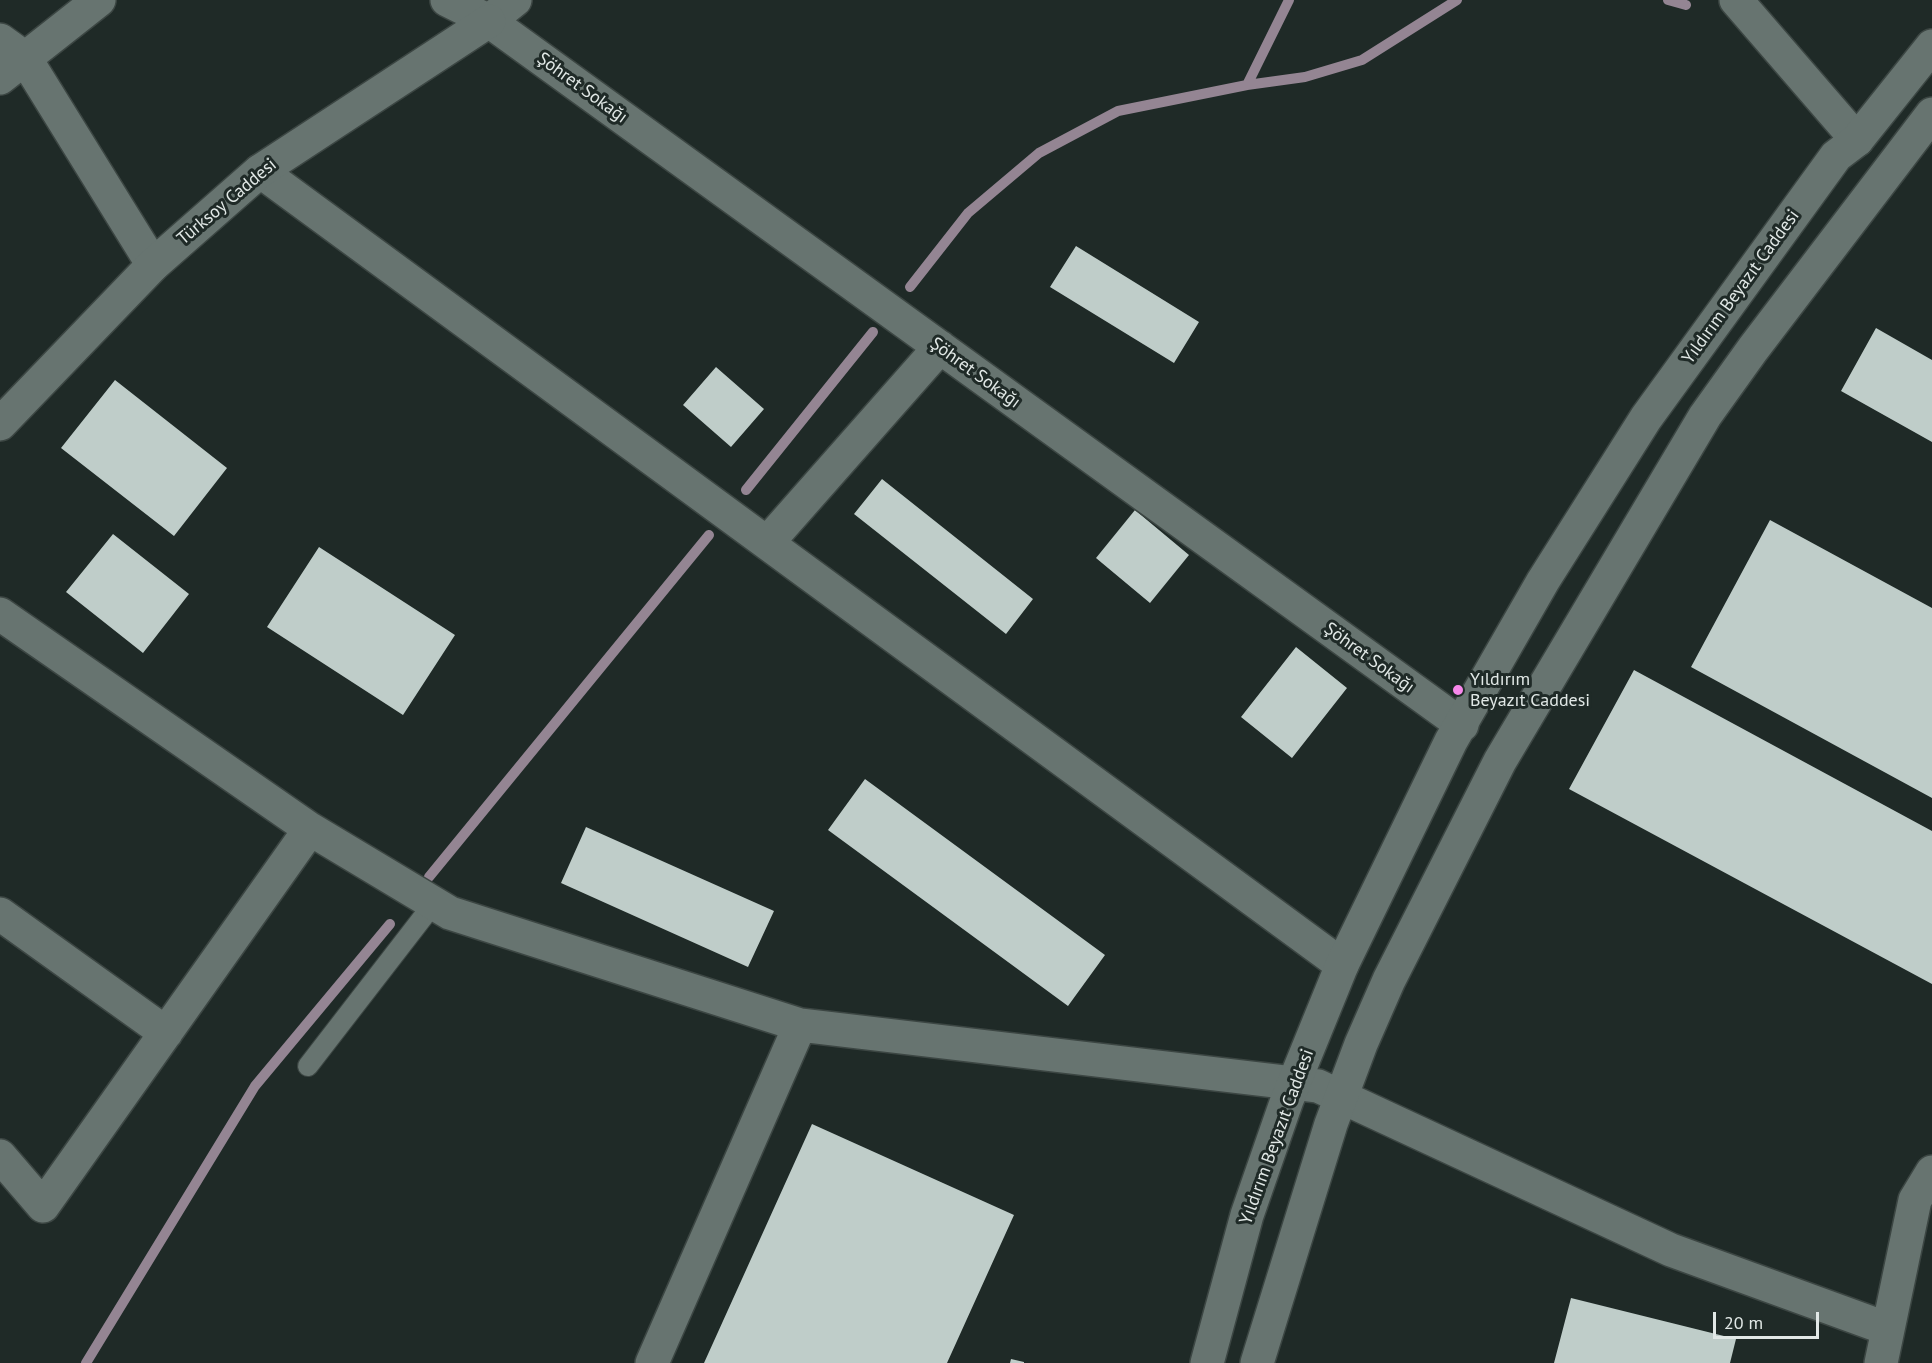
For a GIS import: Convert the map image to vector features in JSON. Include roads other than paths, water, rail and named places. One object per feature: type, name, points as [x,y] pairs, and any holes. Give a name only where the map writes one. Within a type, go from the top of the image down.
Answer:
[{"type":"street","points":[[99,0],[8,59],[153,265]]},
{"type":"street","name":"Şöhret Sokağı","points":[[447,0],[489,21],[1462,725]]},
{"type":"street","name":"Türksoy Caddesi","points":[[0,424],[153,265],[260,171],[489,21],[515,0]]},
{"type":"street","points":[[1736,0],[1857,140]]},
{"type":"street","name":"Yıldırım Beyazıt Caddesi","points":[[1207,1363],[1247,1215],[1294,1083],[1342,965],[1451,741],[1543,581],[1646,418],[1836,156],[1857,140],[1932,46]]},
{"type":"street","points":[[1257,1363],[1341,1097],[1389,980],[1500,761],[1705,416],[1753,349],[1932,114]]},
{"type":"street","points":[[260,171],[1342,965]]},
{"type":"street","points":[[768,542],[940,347]]},
{"type":"street","points":[[0,614],[309,829],[450,913],[800,1025],[1318,1086],[1671,1250],[1888,1329]]},
{"type":"street","points":[[0,1156],[43,1206],[309,829]]},
{"type":"street","points":[[0,914],[165,1033]]},
{"type":"street","points":[[652,1363],[800,1025]]},
{"type":"street","points":[[1881,1363],[1916,1200],[1932,1172]]},
{"type":"lane","points":[[308,1066],[434,903]]},
{"type":"waterway","points":[[1247,85],[1289,0]]},
{"type":"waterway","points":[[910,287],[968,213],[1039,153],[1118,111],[1247,85],[1305,77],[1362,60],[1457,0]]},
{"type":"waterway","points":[[1668,0],[1686,5]]},
{"type":"waterway","points":[[746,490],[873,332]]},
{"type":"waterway","points":[[429,877],[709,535]]},
{"type":"waterway","points":[[86,1363],[255,1086],[390,924]]},
{"type":"place","name":"Yıldırım Beyazıt Caddesi","points":[[1458,690]]}]
